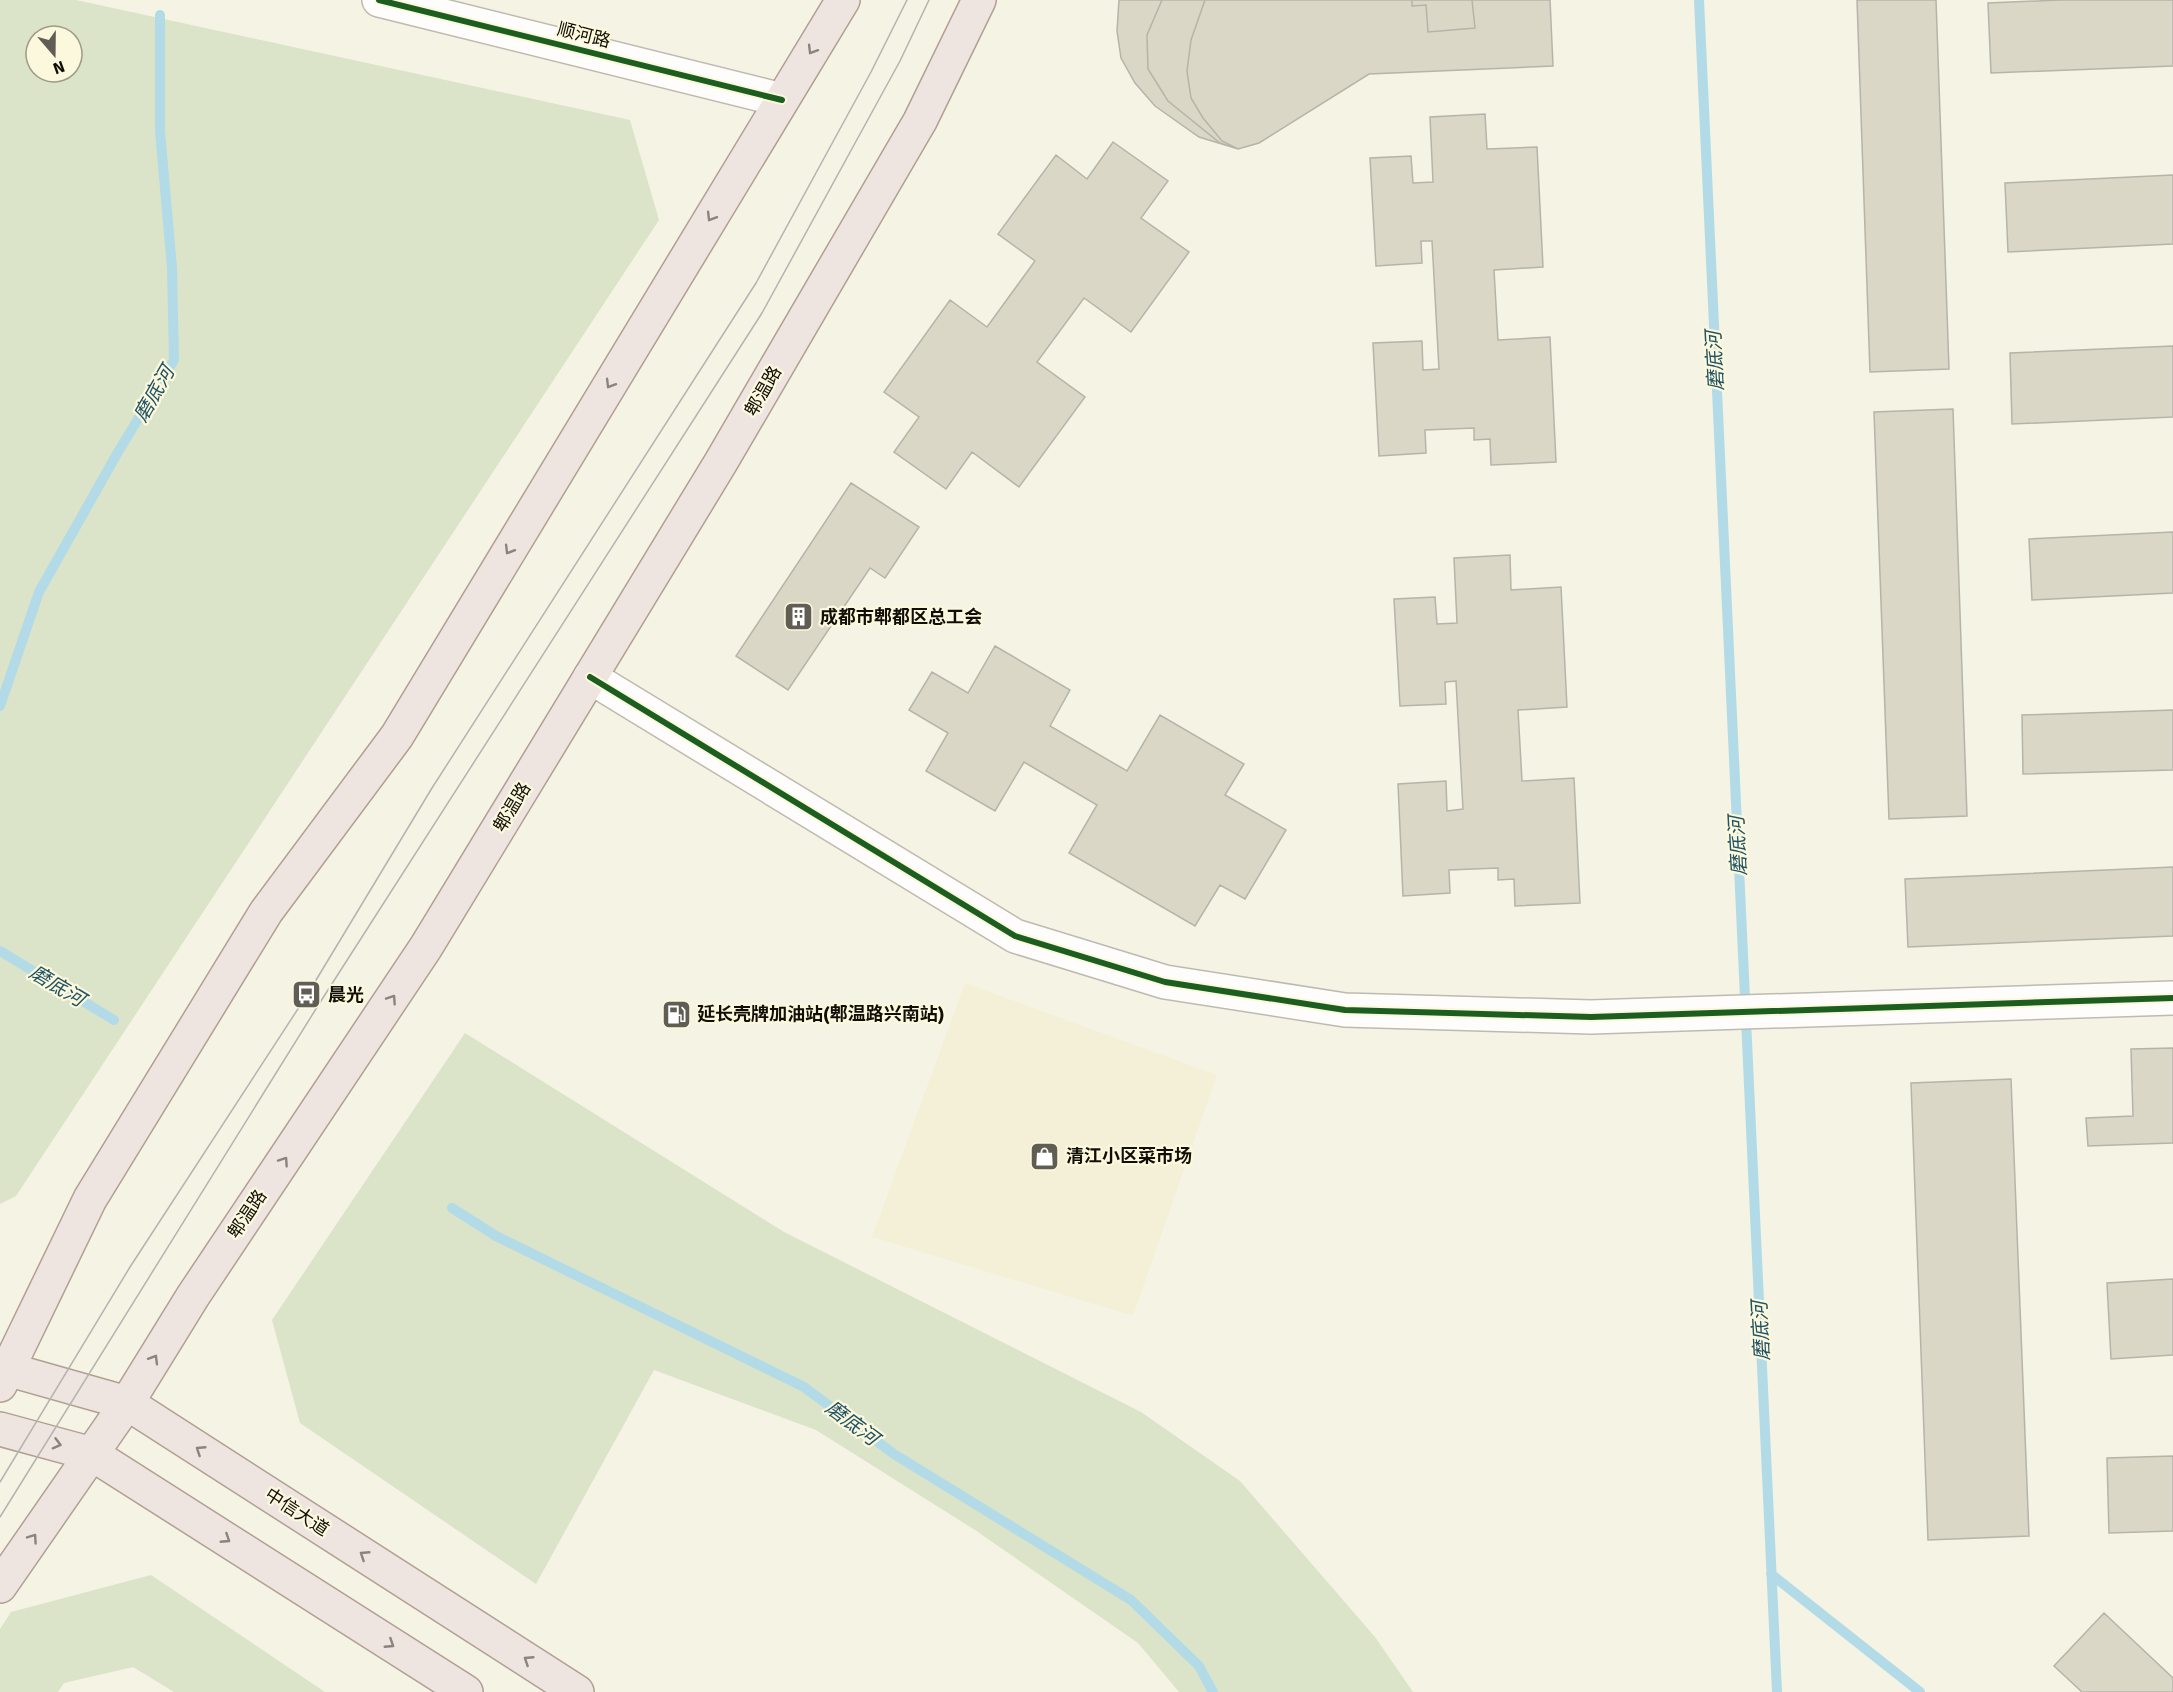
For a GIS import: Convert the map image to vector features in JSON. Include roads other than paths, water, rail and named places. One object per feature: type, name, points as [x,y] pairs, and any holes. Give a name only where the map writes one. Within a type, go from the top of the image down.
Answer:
[{"type":"main road","points":[[3,1374],[90,1199],[266,912],[397,736],[843,0]]},
{"type":"main road","name":"郫温路","points":[[0,1586],[127,1403],[193,1296],[426,947],[721,462],[920,121],[979,0]]},
{"type":"main road","name":"中信大道","points":[[3,1374],[127,1403],[577,1692]]},
{"type":"main road","points":[[0,1429],[92,1454],[466,1692]]},
{"type":"street","name":"顺河路","points":[[379,0],[782,100]]},
{"type":"street","points":[[590,677],[1015,936],[1165,982],[1345,1010],[1591,1017],[2173,998]]},
{"type":"waterway","name":"磨底河","points":[[1699,0],[1777,1692]]},
{"type":"waterway","name":"磨底河","points":[[0,706],[39,592],[118,452],[174,360],[172,268],[160,131],[160,15]]},
{"type":"waterway","name":"磨底河","points":[[0,951],[114,1020]]},
{"type":"waterway","name":"磨底河","points":[[452,1208],[496,1236],[804,1387],[894,1454],[1131,1600],[1199,1666],[1213,1692]]},
{"type":"waterway","points":[[1771,1574],[1920,1692]]},
{"type":"tram line","points":[[0,1482],[130,1267],[307,995],[432,788],[756,283],[871,72],[907,0]]},
{"type":"tram line","points":[[0,1517],[319,1004],[762,313],[900,61],[929,0]]},
{"type":"place","name":"成都市郫都区总工会","points":[[799,617]]},
{"type":"place","name":"晨光","points":[[307,995]]},
{"type":"place","name":"延长壳牌加油站(郫温路兴南站)","points":[[676,1014]]},
{"type":"place","name":"清江小区菜市场","points":[[1045,1156]]}]
